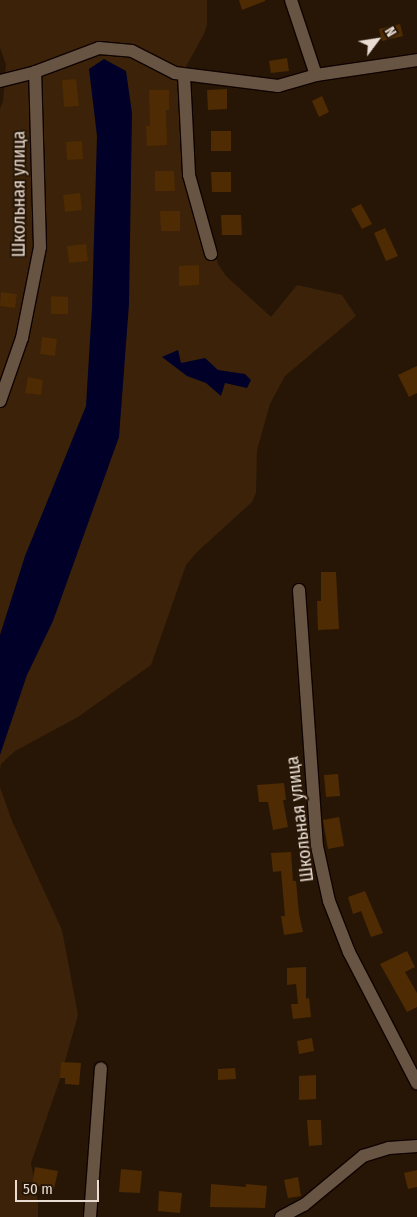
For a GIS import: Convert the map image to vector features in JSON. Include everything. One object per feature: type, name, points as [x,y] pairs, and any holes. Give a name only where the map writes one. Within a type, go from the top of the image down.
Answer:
[{"type":"street","points":[[291,0],[316,75]]},
{"type":"street","points":[[0,81],[35,72],[99,48],[132,51],[175,74],[278,86],[316,75],[417,60]]},
{"type":"street","name":"Школьная улица","points":[[0,401],[22,338],[40,247],[35,72]]},
{"type":"street","points":[[184,75],[190,174],[211,254]]},
{"type":"street","name":"Школьная улица","points":[[299,590],[317,846],[328,901],[349,952],[417,1083]]},
{"type":"street","points":[[90,1217],[101,1068]]},
{"type":"street","points":[[281,1217],[304,1205],[363,1156],[389,1148],[417,1146]]},
{"type":"shaded area","points":[[0,0],[207,0],[207,25],[204,34],[179,79],[200,201],[218,264],[226,276],[271,317],[297,285],[342,295],[356,316],[285,376],[270,404],[257,450],[256,493],[252,502],[197,552],[186,565],[151,665],[78,717],[15,751],[1,764],[0,770],[0,109],[3,101],[6,65],[0,48]]},
{"type":"shaded area","points":[[0,787],[12,821],[62,930],[78,1015],[60,1079],[31,1163],[38,1202],[38,1217],[0,1217]]},
{"type":"water","points":[[104,59],[126,71],[132,113],[129,304],[119,437],[53,621],[27,675],[0,755],[0,635],[25,556],[86,406],[92,307],[97,136],[89,69]]},
{"type":"water","points":[[178,350],[181,363],[205,358],[218,370],[245,374],[251,380],[247,388],[225,383],[221,396],[206,383],[187,376],[162,357]]},
{"type":"building","points":[[239,0],[265,0],[265,1],[242,10]]},
{"type":"building","points":[[400,24],[403,36],[382,41],[379,29]]},
{"type":"building","points":[[287,58],[289,71],[271,73],[269,61]]},
{"type":"building","points":[[76,79],[79,106],[64,107],[62,80]]},
{"type":"building","points":[[227,89],[227,109],[208,110],[207,90]]},
{"type":"building","points":[[149,90],[169,90],[169,110],[166,110],[167,145],[147,146],[146,126],[150,126]]},
{"type":"building","points":[[322,96],[329,112],[319,117],[312,101]]},
{"type":"building","points":[[211,131],[231,131],[231,151],[211,151]]},
{"type":"building","points":[[82,141],[83,159],[67,160],[66,142]]},
{"type":"building","points":[[155,171],[174,171],[175,191],[155,191]]},
{"type":"building","points":[[211,172],[231,172],[231,192],[212,192]]},
{"type":"building","points":[[80,193],[82,210],[65,212],[63,195]]},
{"type":"building","points":[[361,204],[372,224],[362,229],[351,209]]},
{"type":"building","points":[[160,211],[180,211],[180,231],[161,231]]},
{"type":"building","points":[[221,215],[241,215],[242,235],[222,235]]},
{"type":"building","points":[[385,228],[398,256],[386,261],[374,233]]},
{"type":"building","points":[[86,244],[88,261],[69,263],[67,246]]},
{"type":"building","points":[[199,265],[199,285],[179,286],[179,266]]},
{"type":"building","points":[[1,292],[17,294],[15,308],[0,306]]},
{"type":"building","points":[[51,296],[68,297],[68,314],[51,314]]},
{"type":"building","points":[[42,337],[57,339],[55,356],[40,354]]},
{"type":"building","points":[[417,366],[417,393],[409,397],[398,375]]},
{"type":"building","points":[[28,377],[43,380],[41,395],[25,393]]},
{"type":"building","points":[[321,572],[336,572],[339,629],[318,630],[317,601],[321,601]]},
{"type":"building","points":[[338,774],[340,796],[326,797],[324,775]]},
{"type":"building","points":[[284,783],[286,800],[283,800],[288,827],[273,830],[268,802],[259,802],[257,785]]},
{"type":"building","points":[[339,817],[344,846],[328,849],[323,820]]},
{"type":"building","points":[[291,852],[293,881],[296,881],[299,914],[303,932],[284,935],[281,916],[285,916],[281,871],[273,872],[271,853]]},
{"type":"building","points":[[365,891],[383,933],[371,937],[361,911],[353,914],[348,897]]},
{"type":"building","points":[[407,951],[415,967],[405,972],[417,993],[417,1007],[407,1012],[380,964]]},
{"type":"building","points":[[306,967],[306,999],[309,998],[311,1017],[293,1019],[291,1004],[298,1004],[296,984],[287,985],[287,968]]},
{"type":"building","points":[[312,1038],[314,1051],[299,1054],[297,1041]]},
{"type":"building","points":[[61,1062],[81,1063],[79,1085],[65,1084],[65,1078],[60,1078]]},
{"type":"building","points":[[235,1068],[236,1079],[218,1080],[218,1069]]},
{"type":"building","points":[[316,1075],[316,1099],[299,1100],[299,1076]]},
{"type":"building","points":[[307,1120],[321,1120],[322,1145],[309,1146]]},
{"type":"building","points":[[35,1167],[58,1171],[54,1189],[32,1185]]},
{"type":"building","points":[[121,1169],[142,1171],[140,1193],[119,1192]]},
{"type":"building","points":[[417,1170],[417,1187],[408,1189],[404,1173]]},
{"type":"building","points":[[298,1177],[301,1196],[288,1198],[284,1180]]},
{"type":"building","points":[[211,1184],[246,1187],[246,1184],[267,1186],[265,1208],[210,1207]]},
{"type":"building","points":[[159,1191],[182,1193],[180,1213],[158,1211]]}]
